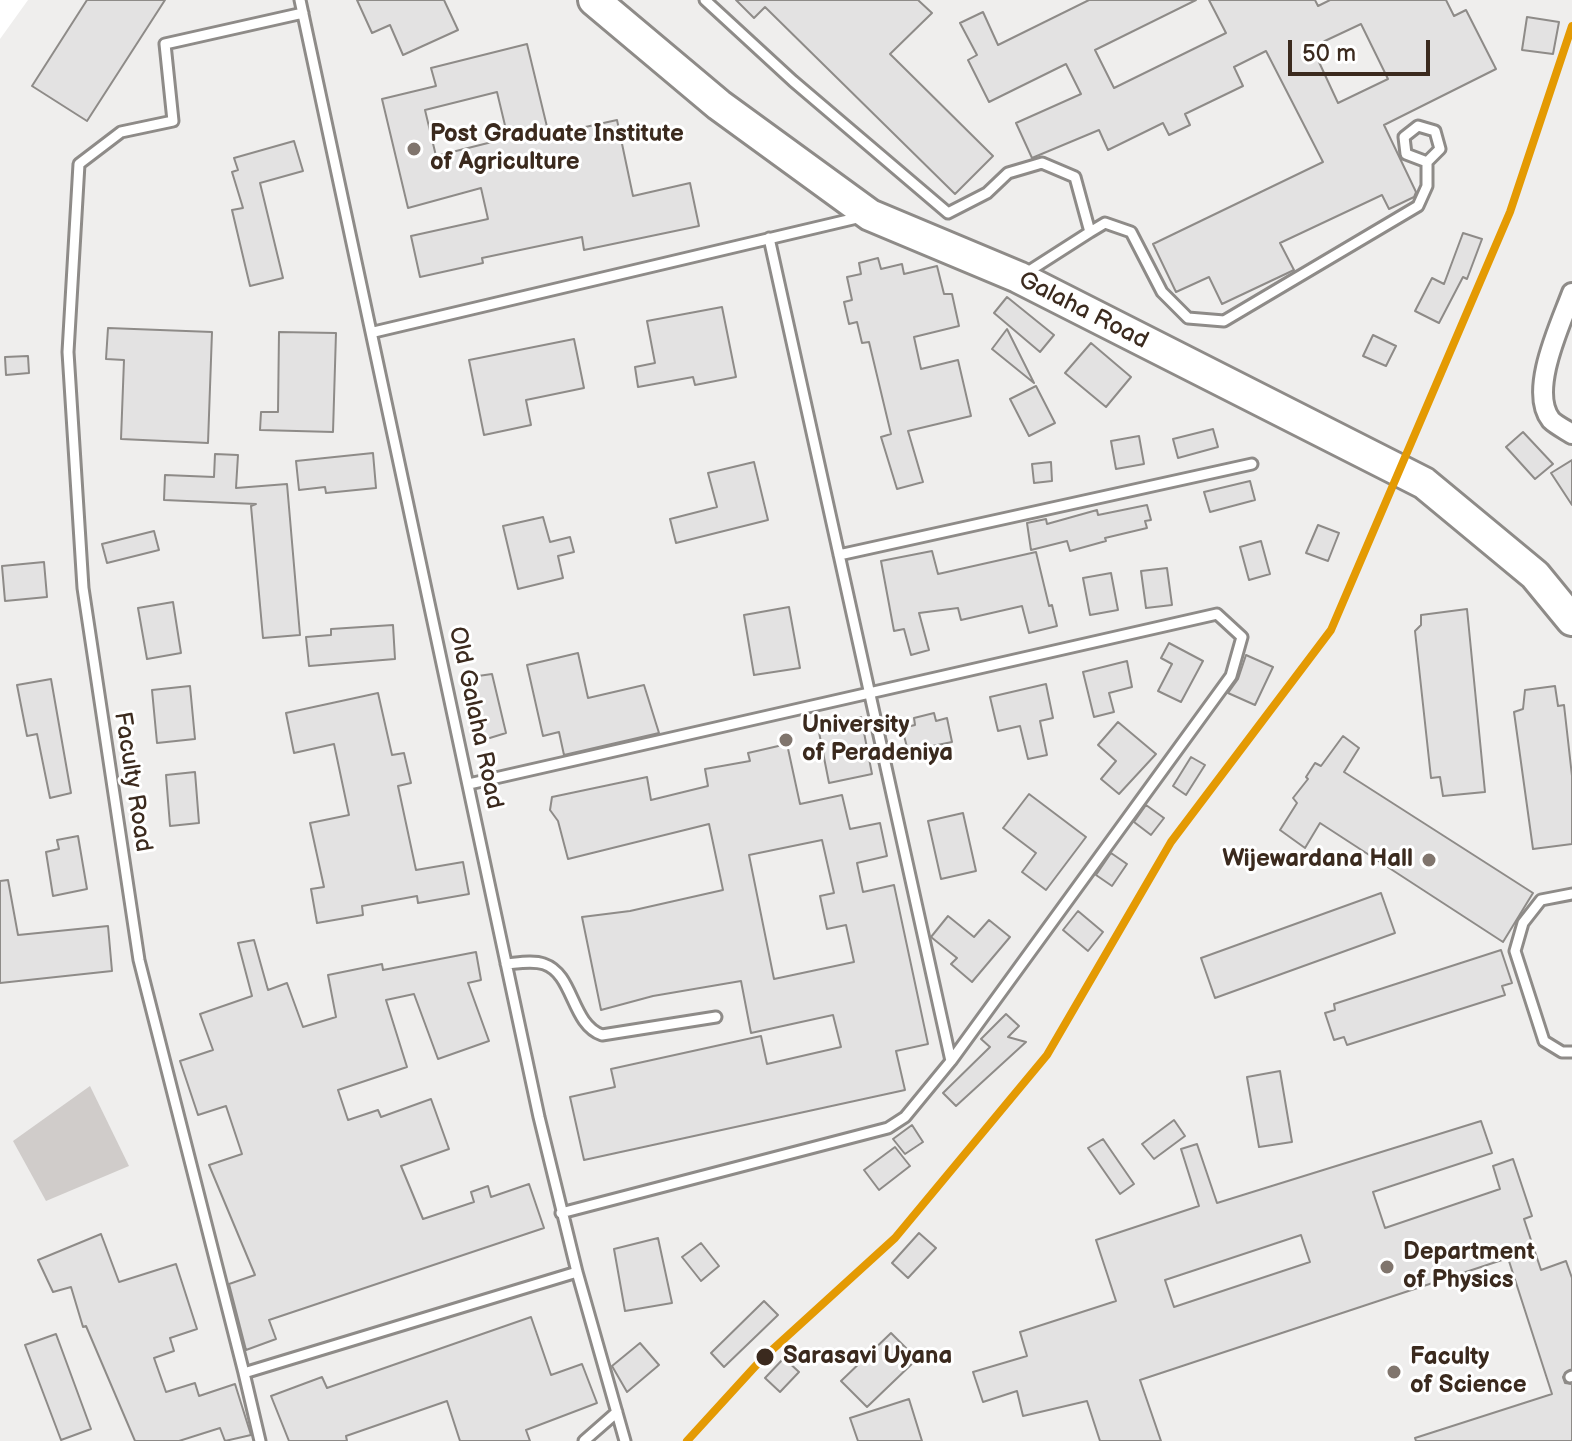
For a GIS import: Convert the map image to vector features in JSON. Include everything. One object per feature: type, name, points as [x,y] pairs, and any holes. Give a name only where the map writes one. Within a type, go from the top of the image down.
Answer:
[{"type":"main road","name":"Galaha Road","points":[[594,0],[719,105],[870,215],[1018,277],[1424,483],[1535,575],[1572,620]]},
{"type":"street","points":[[1572,293],[1545,368],[1544,405],[1552,420],[1572,434]]},
{"type":"lane","name":"Old Galaha Road","points":[[300,0],[374,332],[561,1213],[625,1441]]},
{"type":"lane","points":[[705,0],[793,81],[948,213],[987,193],[1008,173],[1042,163],[1075,177],[1090,232]]},
{"type":"lane","name":"Faculty Road","points":[[244,1373],[139,960],[83,588],[68,352],[79,164],[121,132],[173,121],[165,44],[303,13]]},
{"type":"lane","points":[[1018,277],[1105,223],[1131,232],[1162,292],[1188,318],[1224,321],[1418,206],[1427,186],[1427,162],[1440,149],[1435,131],[1418,126],[1404,137],[1406,154],[1427,162]]},
{"type":"lane","points":[[374,332],[870,215]]},
{"type":"lane","points":[[769,238],[951,1061]]},
{"type":"lane","points":[[839,555],[1252,464]]},
{"type":"lane","points":[[469,784],[1217,614],[1242,637],[1231,676],[951,1061],[905,1117],[888,1128],[561,1213]]},
{"type":"lane","points":[[1572,894],[1541,900],[1523,923],[1515,951],[1544,1041],[1562,1052],[1572,1052]]},
{"type":"lane","points":[[506,964],[544,964],[556,971],[586,1025],[602,1035],[716,1017]]},
{"type":"lane","points":[[260,1441],[244,1373],[577,1272]]},
{"type":"lane","points":[[584,1441],[617,1412]]},
{"type":"shaded area","name":"University of Peradeniya","points":[[28,0],[1572,0],[1572,1441],[0,1441],[0,39]]},
{"type":"shaded area","points":[[90,1086],[129,1166],[46,1201],[13,1141]]},
{"type":"building","points":[[87,0],[165,0],[87,121],[32,86]]},
{"type":"building","points":[[357,0],[444,0],[458,30],[403,55],[390,25],[372,33]]},
{"type":"building","points":[[736,0],[918,0],[932,13],[890,54],[993,156],[955,194],[765,7],[754,18]]},
{"type":"building","points":[[1089,0],[1196,0],[1095,50],[1114,88],[1226,33],[1209,0],[1315,0],[1318,6],[1330,0],[1446,0],[1454,16],[1466,10],[1496,69],[1384,125],[1416,192],[1414,197],[1389,209],[1382,195],[1280,243],[1294,270],[1222,304],[1209,277],[1176,292],[1153,244],[1323,162],[1266,51],[1234,67],[1243,86],[1185,114],[1190,125],[1169,135],[1163,123],[1108,150],[1099,130],[1032,158],[1016,123],[1081,94],[1066,64],[989,102],[968,60],[977,55],[960,23],[983,12],[998,45]],"holes":[[[1361,24],[1388,79],[1338,103],[1312,47]]]},
{"type":"building","points":[[1527,17],[1559,22],[1553,54],[1522,50]]},
{"type":"building","points":[[527,44],[549,135],[617,120],[633,196],[690,183],[699,226],[584,250],[582,237],[482,258],[483,263],[420,277],[411,236],[488,219],[481,188],[408,208],[382,99],[436,86],[431,68]],"holes":[[[497,92],[508,138],[436,156],[425,110]]]},
{"type":"building","points":[[294,141],[303,171],[260,183],[283,278],[250,286],[232,210],[243,208],[232,172],[238,170],[234,158]]},
{"type":"building","points":[[1463,233],[1482,239],[1467,279],[1463,277],[1439,323],[1415,311],[1432,278],[1444,284]]},
{"type":"building","points":[[878,258],[881,269],[902,264],[904,274],[937,266],[944,294],[952,294],[959,326],[914,337],[921,369],[958,360],[971,416],[908,431],[923,482],[897,489],[881,437],[891,434],[869,342],[862,343],[857,322],[849,324],[844,302],[852,300],[847,277],[861,274],[859,263]]},
{"type":"building","points":[[1007,297],[1054,335],[1040,352],[994,313]]},
{"type":"building","points":[[722,307],[736,377],[695,385],[693,377],[638,387],[635,367],[655,363],[647,321]]},
{"type":"building","points":[[108,328],[212,332],[208,443],[121,439],[124,360],[106,359]]},
{"type":"building","points":[[1007,329],[1034,383],[992,349]]},
{"type":"building","points":[[279,332],[336,333],[333,432],[260,430],[261,412],[278,412]]},
{"type":"building","points":[[1373,335],[1396,346],[1386,366],[1363,356]]},
{"type":"building","points":[[574,339],[584,388],[526,400],[531,425],[484,435],[469,360]]},
{"type":"building","points":[[1091,343],[1131,377],[1106,407],[1065,373]]},
{"type":"building","points":[[28,356],[29,373],[6,375],[5,357]]},
{"type":"building","points":[[1036,386],[1055,423],[1029,436],[1010,399]]},
{"type":"building","points":[[1213,429],[1218,447],[1178,458],[1173,439]]},
{"type":"building","points":[[1523,432],[1553,464],[1535,479],[1506,447]]},
{"type":"building","points":[[1139,436],[1144,464],[1116,469],[1111,441]]},
{"type":"building","points":[[373,453],[376,488],[326,493],[325,487],[299,490],[296,461]]},
{"type":"building","points":[[215,454],[238,455],[236,488],[287,484],[300,635],[263,638],[251,506],[256,504],[164,500],[165,475],[214,477]]},
{"type":"building","points":[[1572,460],[1572,505],[1551,473]]},
{"type":"building","points":[[754,462],[768,520],[676,543],[670,519],[717,507],[708,473]]},
{"type":"building","points":[[1051,462],[1052,481],[1034,483],[1032,464]]},
{"type":"building","points":[[1250,481],[1255,500],[1210,512],[1204,492]]},
{"type":"building","points":[[1147,505],[1151,520],[1145,521],[1147,528],[1105,538],[1106,541],[1070,551],[1067,541],[1031,550],[1027,523],[1046,519],[1047,524],[1097,510],[1098,515]]},
{"type":"building","points":[[543,517],[550,542],[570,537],[574,552],[558,556],[563,578],[518,589],[503,526]]},
{"type":"building","points":[[1318,525],[1339,533],[1328,561],[1306,553]]},
{"type":"building","points":[[154,531],[159,550],[107,563],[102,544]]},
{"type":"building","points":[[1261,541],[1270,574],[1249,580],[1240,547]]},
{"type":"building","points":[[932,551],[938,574],[1036,552],[1057,626],[1029,633],[1022,606],[961,620],[958,608],[919,613],[929,650],[911,655],[904,629],[894,631],[881,561]]},
{"type":"building","points":[[44,562],[47,597],[5,601],[2,566]]},
{"type":"building","points":[[1167,568],[1172,605],[1146,608],[1141,571]]},
{"type":"building","points":[[1111,573],[1118,610],[1090,615],[1083,578]]},
{"type":"building","points":[[173,602],[181,653],[147,659],[138,608]]},
{"type":"building","points":[[789,607],[800,668],[754,675],[744,615]]},
{"type":"building","name":"Wijewardana Hall","points":[[1467,609],[1485,792],[1443,796],[1440,777],[1431,778],[1415,631],[1421,625],[1421,615]]},
{"type":"building","points":[[393,625],[395,659],[309,666],[306,637],[331,635],[331,629]]},
{"type":"building","points":[[1169,643],[1203,661],[1181,702],[1158,691],[1172,664],[1161,658]]},
{"type":"building","points":[[578,653],[588,698],[644,685],[659,733],[564,755],[559,732],[543,736],[527,665]]},
{"type":"building","points":[[1246,655],[1273,667],[1255,705],[1228,693],[1238,679]]},
{"type":"building","points":[[1127,661],[1132,687],[1109,693],[1114,712],[1094,717],[1083,672]]},
{"type":"building","points":[[492,674],[506,733],[480,741],[464,678]]},
{"type":"building","points":[[51,679],[71,793],[50,798],[37,734],[27,736],[17,685]]},
{"type":"building","points":[[1046,684],[1053,718],[1040,721],[1047,755],[1028,759],[1020,726],[998,731],[990,697]]},
{"type":"building","points":[[190,686],[195,739],[157,743],[152,690]]},
{"type":"building","points":[[1555,686],[1558,706],[1564,705],[1572,776],[1572,844],[1533,849],[1514,712],[1523,709],[1525,690]]},
{"type":"building","points":[[378,693],[392,755],[404,753],[411,783],[398,786],[416,870],[463,862],[469,894],[418,903],[417,896],[362,906],[363,915],[317,923],[311,889],[324,887],[310,823],[349,815],[334,744],[294,753],[286,713]]},
{"type":"building","points":[[934,713],[936,721],[947,718],[952,742],[908,751],[902,728],[915,725],[914,718]]},
{"type":"building","points":[[861,717],[872,774],[829,783],[818,727]]},
{"type":"building","points":[[1118,722],[1156,754],[1119,794],[1101,779],[1116,761],[1098,745]]},
{"type":"building","name":"Wijewardana Hall","points":[[1343,736],[1359,748],[1344,772],[1533,893],[1503,942],[1320,823],[1305,848],[1280,830],[1297,803],[1293,798],[1308,779],[1306,777],[1315,763],[1321,766]]},
{"type":"building","points":[[787,744],[800,804],[842,795],[850,829],[880,823],[887,856],[857,863],[863,892],[894,885],[928,1044],[896,1051],[905,1090],[584,1160],[570,1097],[615,1087],[611,1069],[761,1036],[767,1064],[841,1047],[833,1015],[751,1033],[741,981],[653,996],[601,1010],[582,917],[630,911],[723,890],[709,824],[568,859],[558,821],[550,810],[552,797],[647,777],[651,800],[708,786],[705,769],[750,761],[748,753]],"holes":[[[822,840],[834,893],[820,896],[827,929],[846,925],[854,962],[774,979],[749,855]]]},
{"type":"building","points":[[1191,757],[1205,765],[1186,795],[1173,786]]},
{"type":"building","points":[[195,772],[199,823],[170,826],[166,775]]},
{"type":"building","points":[[1029,794],[1086,837],[1046,890],[1022,872],[1036,853],[1003,828]]},
{"type":"building","points":[[1146,805],[1164,818],[1151,835],[1134,822]]},
{"type":"building","points":[[963,813],[976,871],[941,879],[928,821]]},
{"type":"building","points":[[78,836],[87,889],[53,896],[46,852],[59,849],[57,840]]},
{"type":"building","points":[[1111,853],[1127,864],[1112,886],[1096,875]]},
{"type":"building","points":[[8,880],[18,935],[108,926],[112,971],[0,983],[0,881]]},
{"type":"building","points":[[1381,893],[1395,933],[1215,998],[1201,958]]},
{"type":"building","points":[[1078,911],[1103,932],[1088,951],[1063,930]]},
{"type":"building","points":[[948,916],[974,937],[989,920],[1010,937],[972,982],[951,964],[957,958],[931,937]]},
{"type":"building","points":[[254,940],[268,990],[287,983],[303,1027],[336,1017],[328,975],[382,964],[383,970],[476,952],[481,980],[468,983],[489,1041],[438,1059],[414,994],[386,1000],[407,1067],[338,1090],[348,1120],[378,1110],[381,1117],[431,1099],[449,1149],[401,1166],[423,1219],[474,1202],[471,1192],[488,1186],[491,1197],[529,1184],[544,1228],[269,1320],[276,1339],[246,1350],[229,1284],[255,1275],[209,1165],[242,1154],[226,1106],[198,1115],[180,1061],[213,1050],[200,1014],[252,996],[238,943]]},
{"type":"building","points":[[1501,950],[1512,983],[1502,986],[1505,995],[1347,1045],[1344,1037],[1334,1040],[1325,1013],[1335,1010],[1334,1004]]},
{"type":"building","points":[[1006,1014],[1019,1026],[1008,1037],[1026,1042],[956,1106],[943,1093],[990,1047],[981,1039]]},
{"type":"building","points":[[1280,1071],[1292,1142],[1259,1147],[1247,1077]]},
{"type":"building","points":[[1174,1120],[1185,1136],[1154,1159],[1142,1144]]},
{"type":"building","points":[[1481,1121],[1492,1153],[1373,1192],[1385,1228],[1500,1189],[1493,1166],[1513,1159],[1532,1216],[1524,1219],[1541,1270],[1566,1261],[1572,1278],[1572,1369],[1563,1377],[1565,1383],[1572,1384],[1572,1441],[1416,1441],[1415,1438],[1552,1394],[1508,1258],[1140,1380],[1161,1441],[1100,1441],[1087,1401],[1023,1416],[1017,1391],[983,1402],[973,1372],[1027,1356],[1020,1332],[1116,1301],[1096,1240],[1199,1206],[1181,1149],[1197,1144],[1217,1203]],"holes":[[[1301,1235],[1310,1262],[1174,1307],[1165,1280]]]},
{"type":"building","points":[[912,1125],[923,1142],[905,1154],[893,1139]]},
{"type":"building","points":[[1103,1139],[1134,1184],[1120,1194],[1088,1148]]},
{"type":"building","points":[[895,1147],[910,1166],[879,1190],[864,1170]]},
{"type":"building","points":[[919,1233],[936,1248],[908,1278],[892,1263]]},
{"type":"building","points":[[101,1234],[119,1282],[176,1264],[197,1329],[170,1338],[174,1351],[154,1358],[166,1392],[195,1383],[199,1396],[235,1384],[251,1435],[225,1441],[220,1428],[179,1441],[135,1441],[86,1326],[83,1327],[71,1287],[53,1292],[38,1260]]},
{"type":"building","points":[[658,1238],[672,1303],[625,1311],[614,1249]]},
{"type":"building","points":[[701,1243],[719,1266],[701,1281],[682,1257]]},
{"type":"building","name":"Sarasavi Uyana","points":[[764,1301],[778,1315],[724,1367],[711,1353]]},
{"type":"building","points":[[531,1317],[551,1375],[582,1364],[597,1403],[526,1430],[530,1441],[460,1441],[447,1401],[346,1436],[347,1441],[289,1441],[271,1396],[322,1377],[327,1388]]},
{"type":"building","points":[[891,1333],[917,1359],[867,1407],[841,1381]]},
{"type":"building","points":[[56,1334],[91,1429],[61,1440],[25,1345]]},
{"type":"building","points":[[640,1343],[659,1365],[627,1392],[612,1366]]},
{"type":"building","points":[[784,1358],[799,1372],[780,1392],[765,1378]]},
{"type":"building","points":[[909,1399],[922,1441],[858,1441],[850,1418]]},
{"type":"transit line","points":[[687,1441],[761,1360],[895,1238],[1047,1055],[1171,842],[1331,630],[1510,212],[1572,26]]},
{"type":"place","name":"Post Graduate Institute of Agriculture","points":[[414,149]]},
{"type":"place","name":"University of Peradeniya","points":[[786,740]]},
{"type":"place","name":"Wijewardana Hall","points":[[1429,860]]},
{"type":"place","name":"Department of Physics","points":[[1387,1267]]},
{"type":"place","name":"Sarasavi Uyana","points":[[765,1357]]},
{"type":"place","name":"Faculty of Science","points":[[1394,1372]]}]
